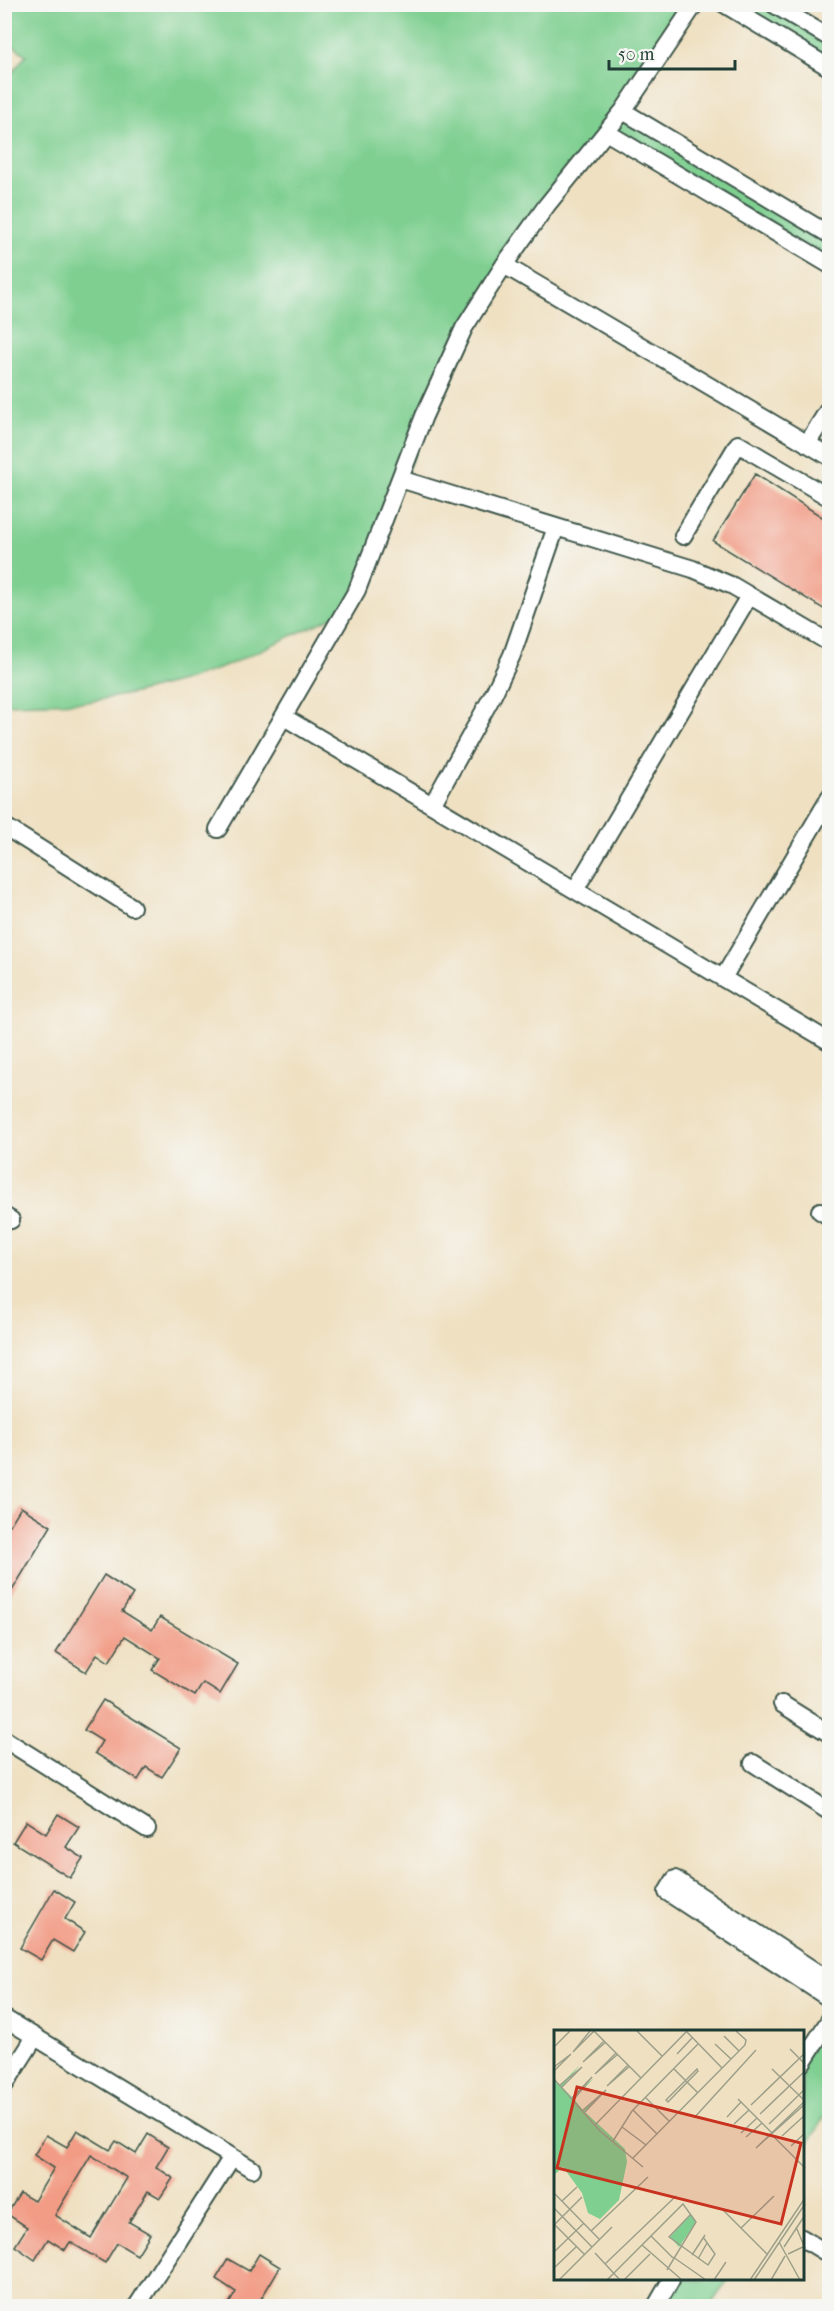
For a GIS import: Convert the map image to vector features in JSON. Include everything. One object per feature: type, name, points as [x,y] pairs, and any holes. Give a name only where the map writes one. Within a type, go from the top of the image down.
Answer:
[{"type":"street","points":[[218,829],[357,590],[450,356],[464,328],[504,265],[547,205],[623,111],[695,4]]},
{"type":"street","points":[[724,4],[830,68]]},
{"type":"street","points":[[773,4],[830,38]]},
{"type":"street","points":[[623,111],[830,235]]},
{"type":"street","points":[[606,132],[830,265]]},
{"type":"street","points":[[504,265],[830,458]]},
{"type":"street","points":[[807,444],[830,407]]},
{"type":"street","points":[[683,536],[738,444],[830,498]]},
{"type":"street","points":[[400,479],[693,569],[732,586],[830,643]]},
{"type":"street","points":[[432,805],[493,695],[512,655],[556,527]]},
{"type":"street","points":[[574,890],[749,596]]},
{"type":"street","points":[[284,717],[830,1042]]},
{"type":"street","points":[[723,978],[830,797]]},
{"type":"street","points":[[4,826],[132,907]]},
{"type":"street","points":[[782,1704],[830,1734]]},
{"type":"street","points":[[4,1739],[147,1829]]},
{"type":"street","points":[[753,1763],[830,1812]]},
{"type":"street","points":[[830,1981],[675,1879],[667,1892],[830,1999]]},
{"type":"street","points":[[4,2018],[252,2169]]},
{"type":"street","points":[[804,2060],[830,2019]]},
{"type":"street","points":[[4,2086],[35,2037]]},
{"type":"street","points":[[137,2307],[232,2157]]},
{"type":"street","points":[[804,2239],[830,2255]]},
{"type":"street","points":[[656,2307],[670,2281]]},
{"type":"green space","points":[[5,5],[695,5],[623,111],[829,235],[829,265],[606,132],[485,292],[346,611],[224,667],[182,681],[87,702],[5,704],[4,83],[26,55],[5,40]]},
{"type":"green space","points":[[724,5],[773,5],[829,38],[829,68]]},
{"type":"green space","points":[[829,2019],[829,2109],[804,2151],[804,2060]]},
{"type":"green space","points":[[670,2281],[727,2281],[710,2306],[656,2306]]},
{"type":"building","points":[[755,474],[830,522],[830,613],[713,541]]},
{"type":"building","points":[[21,1507],[51,1526],[4,1604],[4,1522],[10,1525]]},
{"type":"building","points":[[104,1575],[133,1594],[122,1611],[152,1630],[160,1617],[238,1664],[220,1694],[203,1683],[195,1696],[152,1670],[160,1658],[125,1636],[109,1662],[97,1654],[86,1672],[56,1653]]},
{"type":"building","points":[[103,1700],[181,1748],[162,1777],[146,1767],[138,1780],[95,1753],[102,1741],[84,1730]]},
{"type":"building","points":[[58,1814],[79,1827],[66,1847],[83,1858],[70,1878],[13,1842],[26,1821],[46,1834]]},
{"type":"building","points":[[54,1889],[75,1902],[65,1919],[85,1932],[73,1952],[53,1940],[41,1960],[20,1948]]},
{"type":"building","points":[[77,2130],[110,2150],[116,2141],[136,2154],[148,2134],[168,2147],[156,2167],[173,2178],[160,2198],[148,2191],[129,2222],[150,2234],[137,2255],[117,2243],[105,2263],[70,2242],[65,2250],[48,2239],[35,2260],[15,2246],[27,2227],[7,2214],[20,2193],[34,2201],[54,2168],[34,2155],[46,2135],[67,2147]],"holes":[[[91,2155],[127,2178],[91,2238],[55,2215]]]},
{"type":"building","points":[[259,2254],[280,2267],[256,2307],[227,2307],[236,2292],[216,2279],[228,2259],[249,2271]]}]
